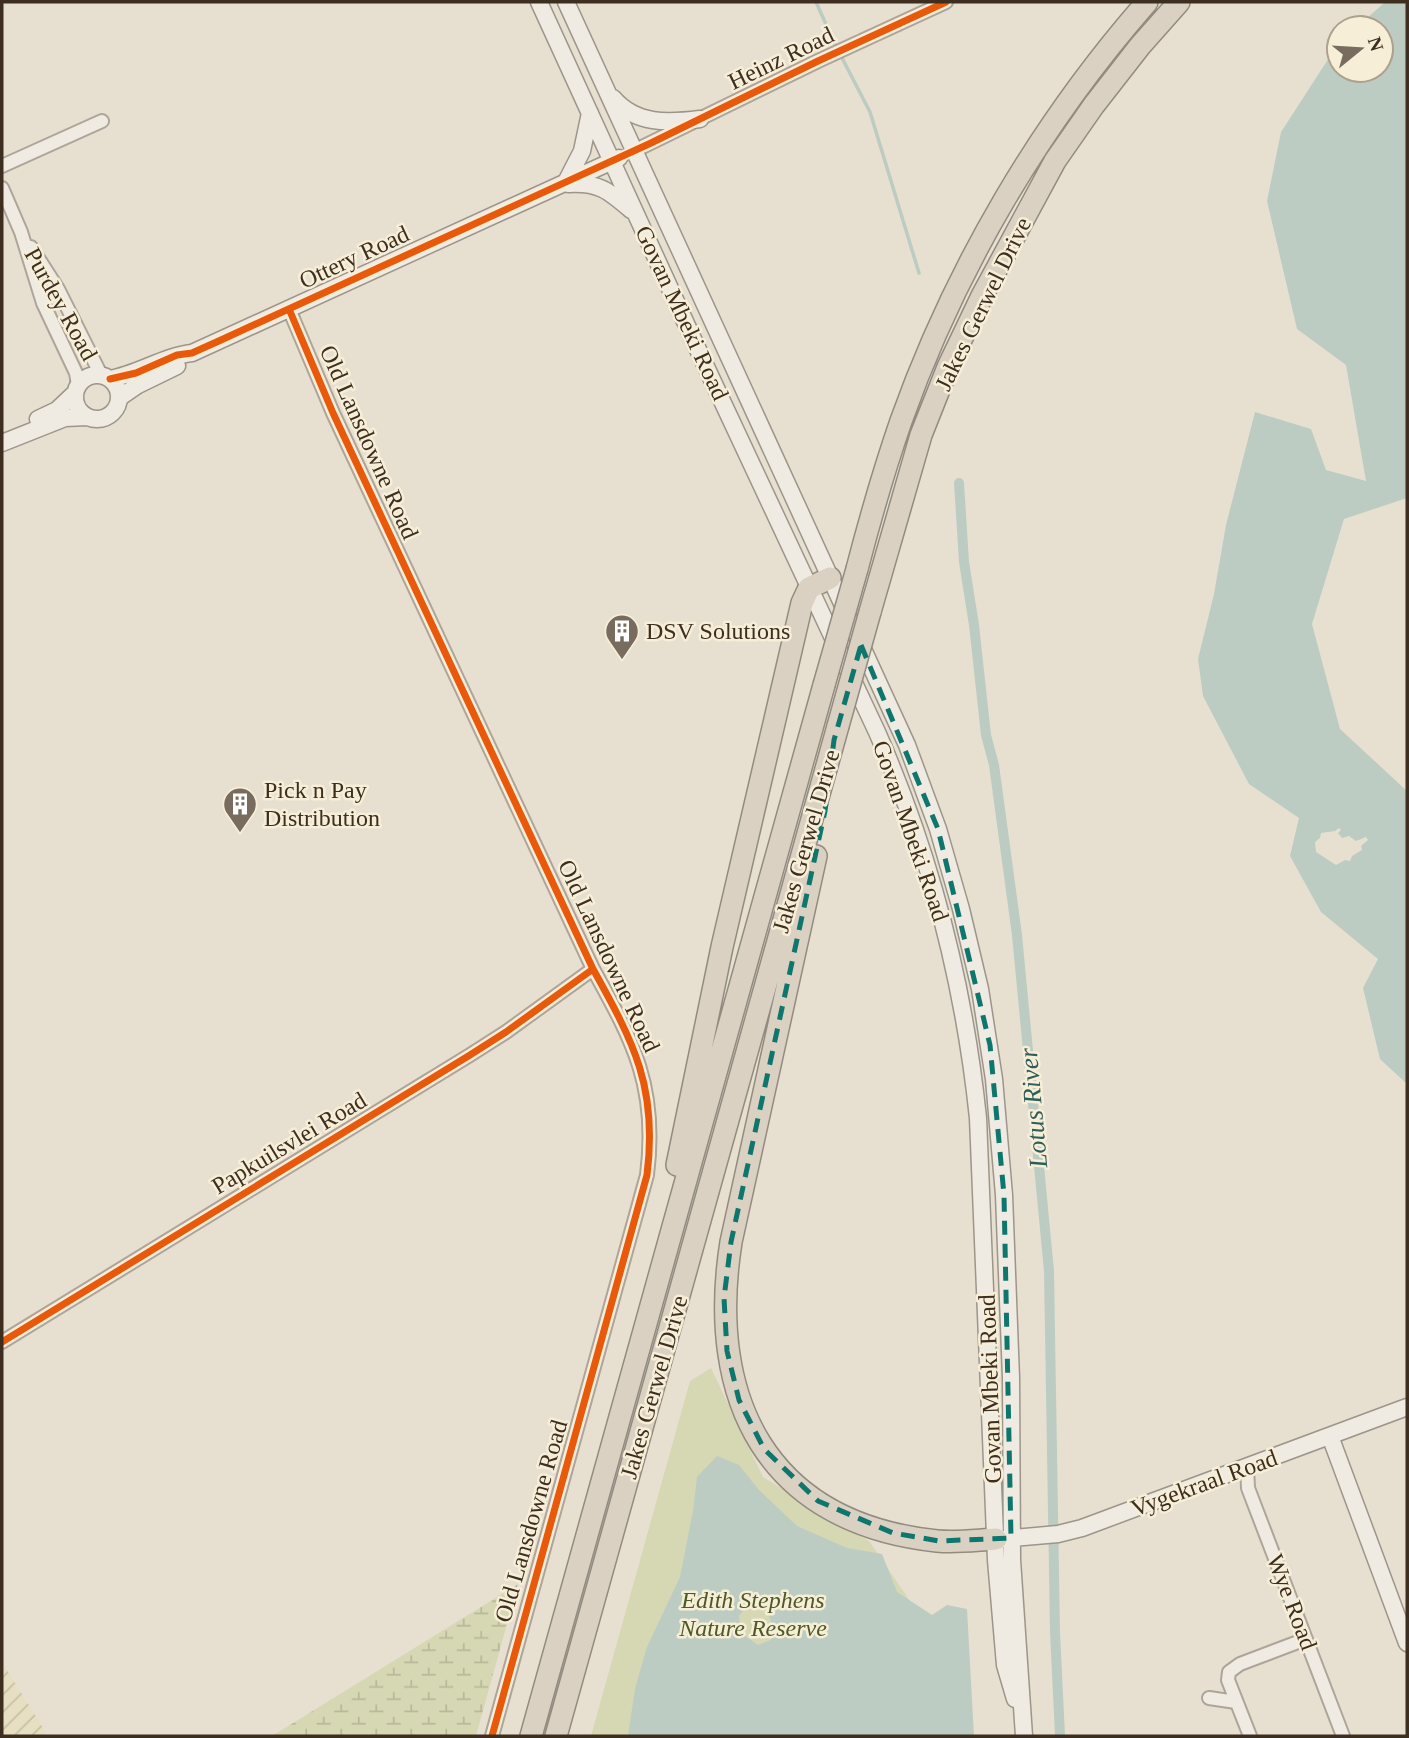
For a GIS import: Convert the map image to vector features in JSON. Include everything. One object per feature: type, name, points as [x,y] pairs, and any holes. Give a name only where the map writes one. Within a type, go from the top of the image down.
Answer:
[{"type":"highway","name":"Jakes Gerwel Drive","points":[[531,1736],[824,685],[901,421],[960,282],[1000,209],[1069,100],[1147,2]]},
{"type":"highway","name":"Jakes Gerwel Drive","points":[[556,1736],[921,435],[948,367],[982,296],[1055,161],[1132,56],[1179,2]]},
{"type":"highway","points":[[641,1342],[722,947],[802,603],[809,588],[830,578]]},
{"type":"highway","points":[[836,733],[825,810],[728,1256],[724,1324],[732,1376],[739,1400],[764,1449],[797,1486],[840,1515],[893,1534],[939,1541],[1004,1539]]},
{"type":"main road","name":"Govan Mbeki Road","points":[[540,2],[898,779],[933,883],[960,993],[978,1118],[1004,1539],[1006,1665],[1024,1732]]},
{"type":"main road","name":"Govan Mbeki Road","points":[[566,2],[894,716],[918,774],[953,877],[982,998],[998,1111],[1011,1378],[1004,1539]]},
{"type":"main road","points":[[607,91],[627,111],[645,119],[668,123],[700,119]]},
{"type":"main road","points":[[562,184],[582,151],[590,113]]},
{"type":"main road","name":"Ottery Road","points":[[106,377],[136,373],[177,355],[192,353],[634,151]]},
{"type":"main road","points":[[562,184],[598,186],[610,192],[636,214]]},
{"type":"main road","name":"Ottery Road","points":[[119,398],[138,385],[181,364],[192,353]]},
{"type":"main road","points":[[2,437],[57,410],[85,379],[106,377],[115,384],[119,398],[114,411],[108,416],[101,419],[65,418],[2,443]]},
{"type":"main road","points":[[77,389],[77,407],[87,417]]},
{"type":"main road","name":"Vygekraal Road","points":[[1004,1539],[1052,1535],[1082,1528],[1407,1407]]},
{"type":"main road","points":[[1330,1436],[1407,1643]]},
{"type":"street","name":"Heinz Road","points":[[634,151],[946,2]]},
{"type":"street","points":[[2,166],[102,121]]},
{"type":"street","name":"Purdey Road","points":[[2,188],[22,232],[58,289],[89,355],[106,377]]},
{"type":"street","name":"Purdey Road","points":[[22,232],[43,303],[76,373],[77,389]]},
{"type":"street","name":"Old Lansdowne Road","points":[[289,309],[333,413],[593,970],[632,1043],[644,1079],[650,1135],[647,1175],[492,1736]]},
{"type":"street","name":"Papkuilsvlei Road","points":[[2,1342],[470,1055],[593,970]]},
{"type":"street","name":"Wye Road","points":[[1247,1466],[1248,1488],[1343,1736]]},
{"type":"street","points":[[1250,1736],[1228,1678],[1229,1672],[1236,1666],[1306,1639]]},
{"type":"street","points":[[1209,1698],[1236,1702]]},
{"type":"highlighted area","points":[[861,645],[938,829],[990,1045],[1004,1195],[1011,1538],[939,1541],[893,1533],[818,1501],[764,1449],[739,1400],[727,1351],[724,1298],[731,1242],[825,811],[834,740]]},
{"type":"shaded area","points":[[1385,2],[1407,2],[1407,498],[1344,519],[1312,624],[1340,729],[1407,791],[1407,1084],[1380,1059],[1363,988],[1378,959],[1321,912],[1290,856],[1299,818],[1249,784],[1203,696],[1198,659],[1214,594],[1226,525],[1255,412],[1311,429],[1326,470],[1366,481],[1346,365],[1297,329],[1267,201],[1281,132],[1325,64],[1325,84],[1395,84],[1395,14],[1372,14]],"holes":[[[1339,828],[1341,830],[1338,833],[1342,838],[1349,836],[1356,841],[1366,837],[1368,840],[1350,861],[1345,860],[1336,865],[1316,852],[1315,842],[1321,833]]]},
{"type":"shaded area","name":"Edith Stephens Nature Reserve","points":[[717,1456],[739,1465],[759,1490],[797,1526],[847,1548],[882,1554],[897,1592],[932,1615],[947,1605],[967,1609],[974,1736],[628,1736],[635,1689],[647,1647],[680,1577],[697,1477]],"holes":[[[747,1606],[767,1609],[773,1629],[771,1640],[758,1645],[741,1633],[739,1616]]]},
{"type":"shaded area","points":[[2,1662],[48,1736],[2,1736]]},
{"type":"green space","name":"Edith Stephens Nature Reserve","points":[[711,1368],[763,1477],[869,1541],[938,1642],[946,1736],[591,1736],[690,1381]]},
{"type":"green space","points":[[518,1584],[476,1736],[272,1736]]},
{"type":"waterway","points":[[816,2],[837,49]]},
{"type":"waterway","points":[[841,56],[870,112],[919,273]]},
{"type":"waterway","name":"Lotus River","points":[[959,483],[964,562],[986,735],[994,765],[1017,935],[1049,1271],[1055,1632],[1060,1736]]},
{"type":"cycle path","points":[[110,379],[136,373],[221,340],[651,143],[946,2]]},
{"type":"cycle path","points":[[289,309],[333,413],[593,969],[631,1044],[646,1091],[650,1144],[647,1175],[492,1736]]},
{"type":"cycle path","points":[[2,1342],[470,1055],[593,969]]},
{"type":"place","name":"DSV Solutions","points":[[622,661]]},
{"type":"place","name":"Pick n Pay Distribution","points":[[240,834]]}]
